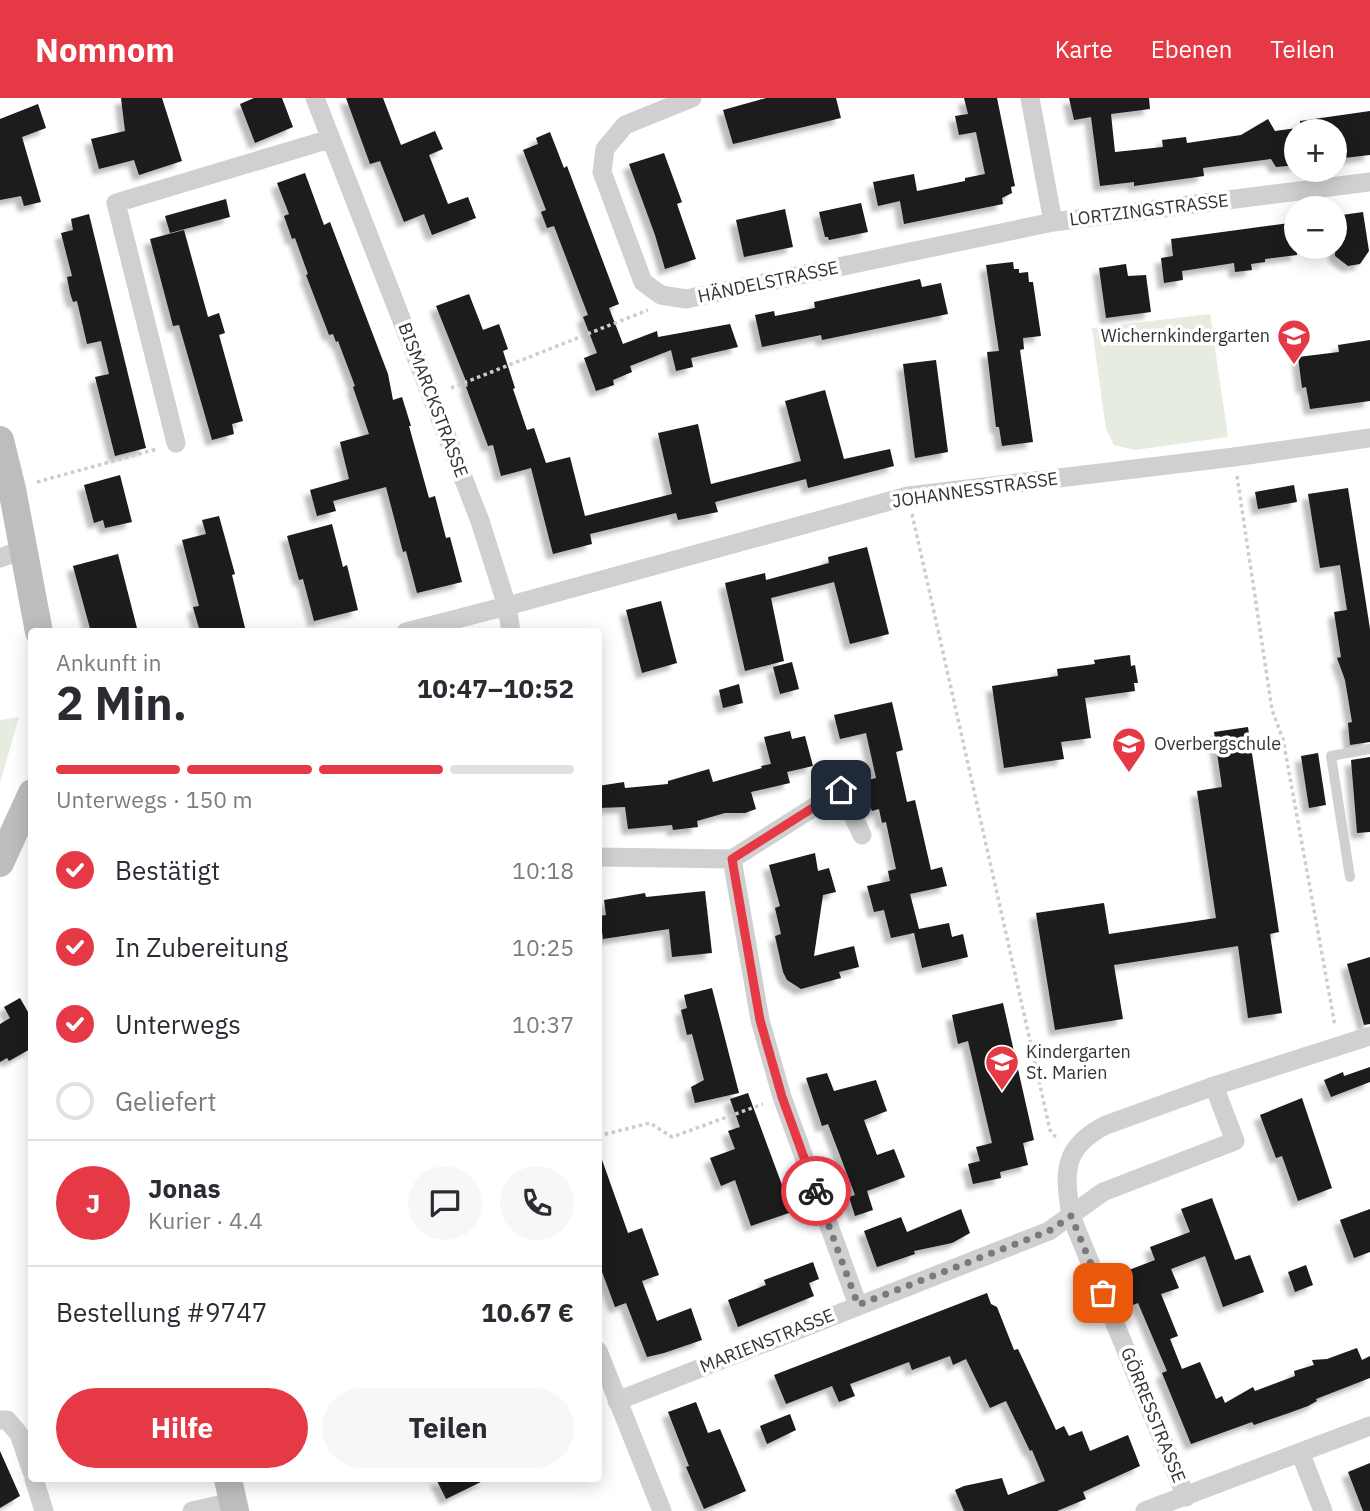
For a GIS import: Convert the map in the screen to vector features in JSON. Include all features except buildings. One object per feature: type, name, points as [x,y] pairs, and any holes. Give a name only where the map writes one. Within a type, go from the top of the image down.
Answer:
[{"type":"main road","points":[[0,440],[12,489],[12,554],[38,628]]},
{"type":"main road","points":[[0,863],[22,842],[28,813]]},
{"type":"street","name":"BISMARCKSTRASSE","points":[[315,98],[480,521],[507,606],[510,628]]},
{"type":"street","points":[[661,295],[643,282],[602,172],[605,149],[625,125],[692,98]]},
{"type":"street","name":"LORTZINGSTRASSE","points":[[1030,98],[1053,222],[1370,182]]},
{"type":"street","points":[[176,443],[116,203],[330,139]]},
{"type":"street","name":"HÄNDELSTRASSE","points":[[661,295],[686,299],[1053,222]]},
{"type":"street","name":"JOHANNESSTRASSE","points":[[507,606],[908,496],[1370,438]]},
{"type":"street","points":[[422,628],[507,606]]},
{"type":"street","points":[[602,857],[732,859],[841,790],[862,835]]},
{"type":"street","points":[[732,859],[760,1020],[782,1097],[858,1305]]},
{"type":"street","points":[[1071,1216],[1066,1183],[1069,1156],[1089,1133],[1214,1086],[1370,1036]]},
{"type":"street","name":"MARIENSTRASSE","points":[[617,1401],[1049,1231],[1103,1192],[1235,1141],[1214,1086]]},
{"type":"street","name":"GÖRRESSTRASSE","points":[[1071,1216],[1186,1497]]},
{"type":"street","points":[[602,1362],[662,1511]]},
{"type":"street","points":[[0,1420],[7,1420],[19,1434],[28,1460]]},
{"type":"street","points":[[1146,1511],[1370,1426]]},
{"type":"street","points":[[1300,1452],[1323,1511]]},
{"type":"street","points":[[35,1482],[44,1511]]},
{"type":"street","points":[[192,1511],[232,1497]]},
{"type":"lane","points":[[1350,877],[1331,757],[1370,749]]},
{"type":"path","points":[[431,396],[646,313],[661,295]]},
{"type":"path","points":[[12,489],[176,443]]},
{"type":"path","points":[[1234,457],[1272,710],[1283,739],[1338,1045]]},
{"type":"path","points":[[908,496],[1050,1130],[1069,1156]]},
{"type":"path","points":[[602,1135],[650,1123],[672,1137],[782,1097]]},
{"type":"shaded area","points":[[1210,314],[1228,437],[1135,450],[1114,445],[1106,429],[1092,328]]},
{"type":"shaded area","points":[[19,717],[0,783],[0,720]]},
{"type":"way so far","points":[[816,1191],[858,1305],[1049,1231],[1071,1216],[1103,1293]]},
{"type":"place","name":"Wichernkindergarten","points":[[1294,366]]},
{"type":"place","name":"Overbergschule","points":[[1129,774]]},
{"type":"place","name":"Kindergarten St. Marien","points":[[1002,1092]]},
{"type":"route","points":[[816,1191],[782,1097],[760,1020],[732,859],[841,790]]}]
